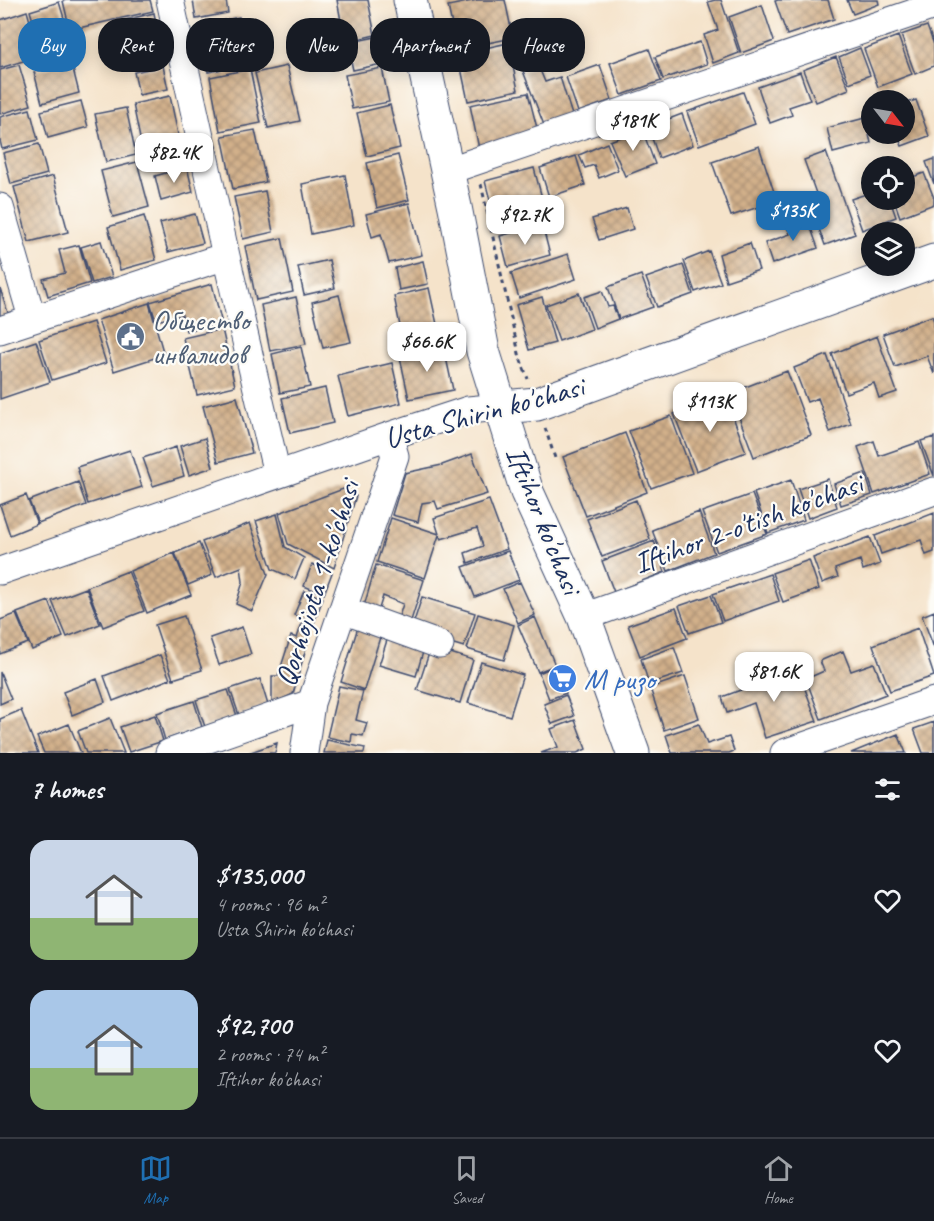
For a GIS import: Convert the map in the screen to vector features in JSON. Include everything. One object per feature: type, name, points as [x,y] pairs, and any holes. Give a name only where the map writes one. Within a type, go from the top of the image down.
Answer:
[{"type":"main road","name":"Iftihor ko'chasi","points":[[410,0],[462,167],[483,351],[527,492],[584,617],[633,753]]},
{"type":"main road","name":"Usta Shirin ko'chasi","points":[[501,407],[537,404],[934,261]]},
{"type":"street","points":[[170,0],[277,474]]},
{"type":"street","points":[[462,167],[934,6]]},
{"type":"street","points":[[0,207],[32,318]]},
{"type":"street","points":[[0,330],[226,256]]},
{"type":"street","name":"Usta Shirin ko'chasi","points":[[0,571],[468,410],[501,407]]},
{"type":"street","name":"Qorhojiota 1-ko'chasi","points":[[304,753],[311,703],[394,456],[389,436]]},
{"type":"street","name":"Iftihor 2-o'tish ko'chasi","points":[[584,617],[934,491]]},
{"type":"street","points":[[342,610],[440,645]]},
{"type":"street","points":[[784,753],[934,700]]},
{"type":"street","points":[[169,753],[311,703]]},
{"type":"path","points":[[462,167],[520,358],[530,383]]},
{"type":"path","points":[[544,426],[556,461]]},
{"type":"building","points":[[150,0],[153,11],[122,18],[98,18],[98,24],[86,26],[86,18],[67,18],[63,1]]},
{"type":"building","points":[[193,0],[226,0],[228,13],[196,18]]},
{"type":"building","points":[[337,0],[368,0],[372,18],[370,36],[358,39],[358,18],[340,18]]},
{"type":"building","points":[[477,0],[505,0],[509,18],[502,18],[502,40],[490,43],[490,18],[451,18],[448,6]]},
{"type":"building","points":[[721,0],[739,53],[713,63],[704,35],[718,30],[708,2]]},
{"type":"building","points":[[828,0],[834,19],[787,35],[775,1]]},
{"type":"building","points":[[847,0],[878,0],[879,4],[853,14]]},
{"type":"building","points":[[59,2],[64,18],[32,18],[30,11]]},
{"type":"building","points":[[762,5],[774,41],[741,53],[729,17]]},
{"type":"building","points":[[27,11],[29,18],[18,18],[18,63],[0,68],[0,20]]},
{"type":"building","points":[[154,13],[155,18],[133,18]]},
{"type":"building","points":[[927,26],[934,45],[934,66],[915,74],[901,35]]},
{"type":"building","points":[[898,36],[912,74],[878,87],[864,49]]},
{"type":"building","points":[[370,38],[370,66],[358,69],[358,41]]},
{"type":"building","points":[[700,42],[707,64],[663,79],[655,57]]},
{"type":"building","points":[[502,44],[502,72],[514,72],[518,90],[468,101],[462,72],[490,72],[490,47]]},
{"type":"building","points":[[860,48],[870,75],[849,83],[839,57]]},
{"type":"building","points":[[649,49],[661,81],[622,95],[610,63]]},
{"type":"building","points":[[836,57],[849,89],[816,102],[803,70]]},
{"type":"building","points":[[18,65],[18,72],[21,72],[31,105],[0,114],[0,70]]},
{"type":"building","points":[[600,65],[612,100],[578,112],[566,77]]},
{"type":"building","points":[[286,66],[300,121],[268,128],[255,73],[274,72],[274,69]]},
{"type":"building","points":[[370,70],[383,72],[389,102],[352,109],[345,75]]},
{"type":"building","points":[[34,72],[74,72],[79,93],[42,103]]},
{"type":"building","points":[[134,72],[164,72],[168,89],[139,95]]},
{"type":"building","points":[[235,72],[251,72],[261,123],[220,131],[210,77]]},
{"type":"building","points":[[523,72],[541,72],[545,82],[560,77],[572,115],[544,125]]},
{"type":"building","points":[[800,72],[810,100],[789,107],[792,115],[770,123],[758,87]]},
{"type":"building","points":[[743,92],[755,124],[699,145],[687,112]]},
{"type":"building","points":[[528,93],[537,128],[479,149],[470,105]]},
{"type":"building","points":[[170,96],[181,149],[144,158],[133,104]]},
{"type":"building","points":[[915,100],[929,136],[915,141]]},
{"type":"building","points":[[81,101],[88,127],[48,138],[41,111]]},
{"type":"building","points":[[390,105],[400,148],[367,156],[357,113]]},
{"type":"building","points":[[126,108],[136,155],[106,162],[95,114]]},
{"type":"building","points":[[30,109],[38,140],[2,149],[0,117]]},
{"type":"building","points":[[682,114],[693,145],[659,158],[648,127]]},
{"type":"building","points":[[861,119],[861,144],[867,144],[833,153],[827,128]]},
{"type":"building","points":[[642,129],[655,164],[625,176],[610,141]]},
{"type":"building","points":[[255,130],[266,182],[233,189],[222,136]]},
{"type":"building","points":[[607,143],[618,170],[599,178],[594,165],[585,168],[579,155]]},
{"type":"building","points":[[39,144],[47,174],[11,184],[3,153]]},
{"type":"building","points":[[759,146],[777,201],[731,216],[712,162]]},
{"type":"building","points":[[826,152],[855,234],[825,245],[813,213],[822,210],[804,160]]},
{"type":"building","points":[[398,155],[409,200],[377,208],[367,163]]},
{"type":"building","points":[[576,156],[585,185],[549,197],[540,168]]},
{"type":"building","points":[[934,159],[934,184],[926,162]]},
{"type":"building","points":[[137,162],[149,207],[113,217],[101,171]]},
{"type":"building","points":[[187,167],[193,192],[161,201],[155,176]]},
{"type":"building","points":[[534,168],[547,217],[498,231],[485,181]]},
{"type":"building","points":[[924,173],[934,198],[934,204],[900,217],[898,210],[915,210],[915,176]]},
{"type":"building","points":[[345,175],[354,225],[311,234],[302,184]]},
{"type":"building","points":[[53,176],[68,232],[29,242],[14,187]]},
{"type":"building","points":[[265,191],[273,232],[243,239],[234,197]]},
{"type":"building","points":[[861,196],[861,210],[894,210],[896,217],[883,222],[861,222],[861,227],[851,199]]},
{"type":"building","points":[[409,203],[422,255],[389,263],[381,234],[372,237],[366,214]]},
{"type":"building","points":[[627,208],[633,229],[599,240],[592,219]]},
{"type":"building","points":[[195,214],[203,243],[168,252],[160,223]]},
{"type":"building","points":[[144,216],[156,260],[120,270],[108,227]]},
{"type":"building","points":[[807,217],[818,248],[772,264],[765,243],[790,234],[786,225]]},
{"type":"building","points":[[542,224],[550,255],[508,267],[500,236]]},
{"type":"building","points":[[282,238],[293,292],[256,300],[245,246]]},
{"type":"building","points":[[101,241],[112,277],[92,283],[81,247]]},
{"type":"building","points":[[750,243],[759,270],[726,281],[719,254]]},
{"type":"building","points":[[79,245],[90,283],[48,296],[43,279],[65,273],[59,250]]},
{"type":"building","points":[[709,251],[721,283],[695,292],[684,261]]},
{"type":"building","points":[[568,254],[576,279],[519,298],[511,273]]},
{"type":"building","points":[[329,260],[335,288],[304,295],[298,267]]},
{"type":"building","points":[[423,261],[428,284],[399,290],[395,268]]},
{"type":"building","points":[[683,265],[693,294],[657,307],[646,278]]},
{"type":"building","points":[[641,275],[653,307],[619,319],[608,287]]},
{"type":"building","points":[[212,284],[222,324],[186,331],[182,315],[156,321],[150,302]]},
{"type":"building","points":[[0,288],[9,316],[0,319]]},
{"type":"building","points":[[429,288],[438,329],[402,336],[394,296]]},
{"type":"building","points":[[602,291],[608,307],[613,306],[618,319],[595,328],[584,297]]},
{"type":"building","points":[[579,293],[592,329],[559,341],[546,305]]},
{"type":"building","points":[[339,295],[351,342],[323,348],[312,302]]},
{"type":"building","points":[[296,297],[306,344],[270,351],[261,305]]},
{"type":"building","points":[[542,297],[555,343],[529,350],[516,305]]},
{"type":"building","name":"Общество инвалидов","points":[[149,303],[164,355],[114,371],[98,320]]},
{"type":"building","points":[[932,316],[934,321],[934,374],[927,356],[895,367],[883,334]]},
{"type":"building","points":[[93,322],[106,363],[52,380],[39,340]]},
{"type":"building","points":[[222,329],[235,386],[197,395],[183,338]]},
{"type":"building","points":[[877,336],[897,392],[879,398],[874,383],[846,393],[832,354]]},
{"type":"building","points":[[36,341],[50,382],[0,399],[0,353]]},
{"type":"building","points":[[301,347],[310,387],[280,393],[272,354]]},
{"type":"building","points":[[444,348],[453,390],[409,399],[400,357]]},
{"type":"building","points":[[827,355],[851,424],[830,432],[818,398],[807,402],[794,368]]},
{"type":"building","points":[[392,363],[401,403],[348,416],[338,376]]},
{"type":"building","points":[[787,371],[811,435],[754,457],[730,393]]},
{"type":"building","points":[[325,388],[333,423],[290,433],[282,398]]},
{"type":"building","points":[[725,395],[746,452],[696,471],[674,414]]},
{"type":"building","points":[[237,397],[252,453],[218,462],[203,406]]},
{"type":"building","points":[[671,416],[692,473],[651,488],[629,431]]},
{"type":"building","points":[[625,433],[647,492],[586,516],[563,457]]},
{"type":"building","points":[[934,437],[934,476],[921,441]]},
{"type":"building","points":[[205,438],[213,467],[189,475],[180,446]]},
{"type":"building","points":[[874,441],[879,456],[919,442],[930,474],[874,494],[858,447]]},
{"type":"building","points":[[176,447],[184,476],[153,486],[143,458]]},
{"type":"building","points":[[130,450],[142,487],[88,504],[77,467]]},
{"type":"building","points":[[472,454],[487,494],[438,509],[435,501],[422,503],[418,522],[392,515],[405,473],[442,465]]},
{"type":"building","points":[[865,473],[872,495],[841,505],[834,484]]},
{"type":"building","points":[[828,479],[837,507],[808,518],[798,489]]},
{"type":"building","points":[[791,480],[804,520],[768,533],[754,493]]},
{"type":"building","points":[[78,482],[86,505],[38,523],[29,501]]},
{"type":"building","points":[[343,489],[356,496],[334,568],[288,544],[279,513]]},
{"type":"building","points":[[752,494],[767,534],[717,552],[702,512]]},
{"type":"building","points":[[26,495],[37,524],[10,535],[0,505]]},
{"type":"building","points":[[489,500],[507,549],[468,563],[465,553],[483,546],[477,528],[441,539],[439,535],[425,578],[377,562],[391,518],[439,534],[434,518]]},
{"type":"building","points":[[636,500],[650,539],[602,557],[587,519]]},
{"type":"building","points":[[699,512],[714,553],[668,571],[652,530]]},
{"type":"building","points":[[934,513],[934,552],[926,555],[921,540],[881,554],[875,536]]},
{"type":"building","points":[[277,514],[285,547],[304,558],[295,579],[272,569],[256,521]]},
{"type":"building","points":[[250,523],[268,574],[252,611],[236,604],[243,582],[241,567],[216,577],[202,542]]},
{"type":"building","points":[[870,537],[880,564],[863,570],[860,560],[835,569],[838,577],[822,583],[813,558]]},
{"type":"building","points":[[654,541],[665,572],[614,592],[602,561]]},
{"type":"building","points":[[199,543],[212,575],[188,585],[175,553]]},
{"type":"building","points":[[508,551],[519,580],[475,597],[463,567]]},
{"type":"building","points":[[174,553],[191,595],[147,613],[130,571]]},
{"type":"building","points":[[809,560],[819,589],[783,602],[772,573]]},
{"type":"building","points":[[312,564],[332,573],[324,594],[304,586]]},
{"type":"building","points":[[376,565],[424,580],[408,630],[396,626],[403,604],[383,596],[376,618],[362,613]]},
{"type":"building","points":[[128,571],[144,611],[103,627],[87,587]]},
{"type":"building","points":[[770,574],[779,601],[723,621],[713,594]]},
{"type":"building","points":[[520,582],[535,615],[518,623],[503,589]]},
{"type":"building","points":[[86,588],[100,624],[67,637],[52,601]]},
{"type":"building","points":[[304,591],[323,598],[314,623],[294,615]]},
{"type":"building","points":[[711,595],[721,622],[689,633],[679,606]]},
{"type":"building","points":[[422,597],[475,613],[464,647],[411,631]]},
{"type":"building","points":[[49,601],[63,637],[32,650],[17,613]]},
{"type":"building","points":[[676,608],[687,638],[640,656],[628,625]]},
{"type":"building","points":[[934,611],[934,648],[922,616]]},
{"type":"building","points":[[16,614],[28,643],[0,654],[0,620]]},
{"type":"building","points":[[478,614],[514,625],[504,660],[467,649]]},
{"type":"building","points":[[184,616],[202,670],[173,679],[155,625]]},
{"type":"building","points":[[535,617],[555,665],[538,672],[518,625]]},
{"type":"building","points":[[302,623],[312,627],[293,694],[272,704],[272,676],[278,676],[291,636],[297,638]]},
{"type":"building","points":[[242,627],[251,654],[219,665],[210,638]]},
{"type":"building","points":[[358,627],[381,634],[364,690],[341,682]]},
{"type":"building","points":[[918,628],[934,676],[890,691],[873,645]]},
{"type":"building","points":[[389,634],[425,645],[416,676],[379,665]]},
{"type":"building","points":[[431,647],[473,660],[460,703],[417,690]]},
{"type":"building","points":[[674,647],[683,673],[649,684],[641,659]]},
{"type":"building","points":[[843,651],[851,671],[874,663],[886,694],[821,719],[806,679],[824,671],[820,661]]},
{"type":"building","points":[[160,655],[170,679],[113,701],[104,676]]},
{"type":"building","points":[[481,662],[523,675],[510,716],[468,703]]},
{"type":"building","points":[[768,665],[777,689],[802,681],[817,721],[765,738],[754,703],[727,713],[722,697],[754,685],[750,672]]},
{"type":"building","points":[[555,666],[566,693],[549,699],[539,673]]},
{"type":"building","points":[[0,672],[11,699],[0,704]]},
{"type":"building","points":[[685,676],[699,718],[664,730],[650,688]]},
{"type":"building","points":[[97,679],[105,702],[72,715],[63,692]]},
{"type":"building","points":[[260,679],[268,705],[239,715],[230,689]]},
{"type":"building","points":[[339,686],[363,691],[356,720],[367,723],[363,736],[352,734],[351,742],[327,737]]},
{"type":"building","points":[[228,690],[237,716],[205,727],[196,700]]},
{"type":"building","points":[[566,695],[574,716],[552,724],[544,704]]},
{"type":"building","points":[[194,701],[202,727],[165,740],[157,713]]},
{"type":"building","points":[[21,710],[38,753],[0,753],[0,719]]},
{"type":"building","points":[[155,715],[163,741],[129,752],[120,727]]},
{"type":"building","points":[[110,718],[124,753],[86,753],[78,731]]},
{"type":"building","points":[[575,720],[586,749],[577,753],[541,753],[558,747],[551,729]]},
{"type":"building","points":[[934,722],[934,753],[923,753],[914,729]]},
{"type":"building","points":[[69,724],[81,753],[44,753],[37,737]]},
{"type":"building","points":[[699,724],[707,744],[729,737],[734,751],[729,753],[672,753],[666,735]]},
{"type":"building","points":[[898,734],[906,753],[851,753]]},
{"type":"building","points":[[327,740],[365,748],[364,753],[324,753]]},
{"type":"building","points":[[277,743],[275,753],[248,753]]},
{"type":"place","name":"Общество инвалидов","points":[[131,337]]},
{"type":"place","name":"М ризо","points":[[563,679]]}]
